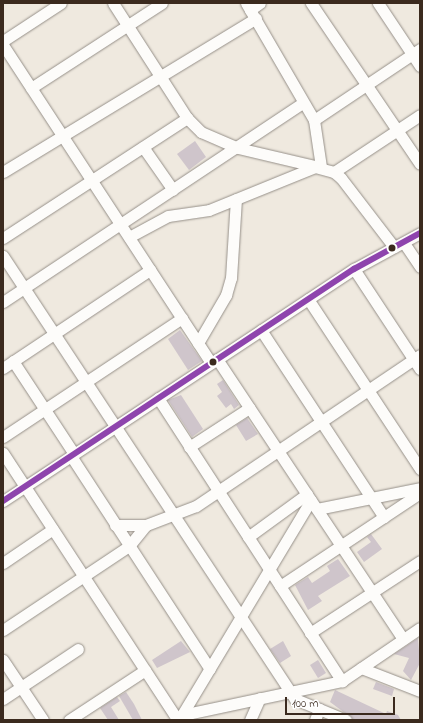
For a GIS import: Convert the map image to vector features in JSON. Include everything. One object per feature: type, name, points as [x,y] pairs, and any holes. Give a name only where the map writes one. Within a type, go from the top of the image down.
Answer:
[{"type":"street","points":[[3,41],[61,3]]},
{"type":"street","points":[[113,3],[187,118],[201,132],[238,148],[334,172],[420,267]]},
{"type":"street","points":[[31,88],[162,3]]},
{"type":"street","points":[[3,172],[63,137],[159,75],[260,3]]},
{"type":"street","points":[[311,3],[420,164]]},
{"type":"street","points":[[378,3],[416,52],[420,66]]},
{"type":"street","points":[[251,10],[314,120],[318,167]]},
{"type":"street","points":[[3,45],[198,343],[214,361],[249,408],[403,639]]},
{"type":"street","points":[[314,120],[416,52]]},
{"type":"street","points":[[3,302],[238,148],[303,103]]},
{"type":"street","points":[[334,172],[420,115]]},
{"type":"street","points":[[3,238],[187,118]]},
{"type":"street","points":[[143,147],[173,190]]},
{"type":"street","points":[[129,237],[168,216],[195,215],[318,167]]},
{"type":"street","points":[[198,343],[226,294],[231,278],[236,199]]},
{"type":"street","points":[[3,501],[354,269],[420,233]]},
{"type":"street","points":[[3,256],[295,700],[346,720]]},
{"type":"street","points":[[3,630],[129,546],[146,525],[172,512],[196,506],[217,489],[321,420],[368,390],[418,361],[354,269]]},
{"type":"street","points":[[3,368],[150,270]]},
{"type":"street","points":[[308,299],[420,469]]},
{"type":"street","points":[[3,436],[182,318]]},
{"type":"street","points":[[261,330],[384,517]]},
{"type":"street","points":[[13,361],[45,409],[115,525],[210,669]]},
{"type":"street","points":[[158,398],[342,681]]},
{"type":"street","points":[[190,447],[249,408]]},
{"type":"street","points":[[3,453],[145,670],[180,718]]},
{"type":"street","points":[[248,537],[311,501],[372,498],[420,488]]},
{"type":"street","points":[[280,586],[420,493]]},
{"type":"street","points":[[180,718],[268,568],[311,501]]},
{"type":"street","points":[[115,525],[146,525]]},
{"type":"street","points":[[3,563],[53,529]]},
{"type":"street","points":[[310,633],[420,561]]},
{"type":"street","points":[[180,718],[260,698],[342,681],[403,639],[418,631]]},
{"type":"street","points":[[3,699],[78,649]]},
{"type":"street","points":[[3,660],[43,720]]},
{"type":"street","points":[[361,668],[420,691]]},
{"type":"street","points":[[69,720],[145,670]]},
{"type":"street","points":[[250,720],[260,698]]},
{"type":"street","points":[[315,720],[319,709]]},
{"type":"building","points":[[195,141],[206,157],[189,170],[177,154]]},
{"type":"building","points":[[180,330],[202,361],[188,370],[168,339]]},
{"type":"building","points":[[223,380],[239,405],[234,409],[231,404],[226,408],[217,396],[222,392],[217,384]]},
{"type":"building","points":[[181,395],[203,429],[192,437],[168,400]]},
{"type":"building","points":[[247,418],[258,434],[246,441],[236,425]]},
{"type":"building","points":[[371,534],[382,549],[364,562],[357,552],[371,542],[367,537]]},
{"type":"building","points":[[338,559],[350,576],[318,596],[322,601],[308,610],[295,585],[308,577],[312,583],[330,571],[327,566]]},
{"type":"building","points":[[418,638],[420,663],[411,680],[403,671],[409,658],[394,654]]},
{"type":"building","points":[[181,641],[190,652],[157,668],[152,660]]},
{"type":"building","points":[[283,641],[291,656],[280,663],[270,649]]},
{"type":"building","points":[[318,660],[326,673],[318,678],[310,665]]},
{"type":"building","points":[[376,682],[394,689],[392,696],[373,689]]},
{"type":"building","points":[[335,690],[386,714],[387,711],[398,715],[401,720],[353,719],[330,702]]},
{"type":"building","points":[[126,692],[142,720],[133,720],[119,696]]},
{"type":"building","points":[[117,697],[120,701],[111,707],[119,720],[108,720],[100,708]]},
{"type":"transit line","points":[[3,501],[354,269],[420,233]]}]
